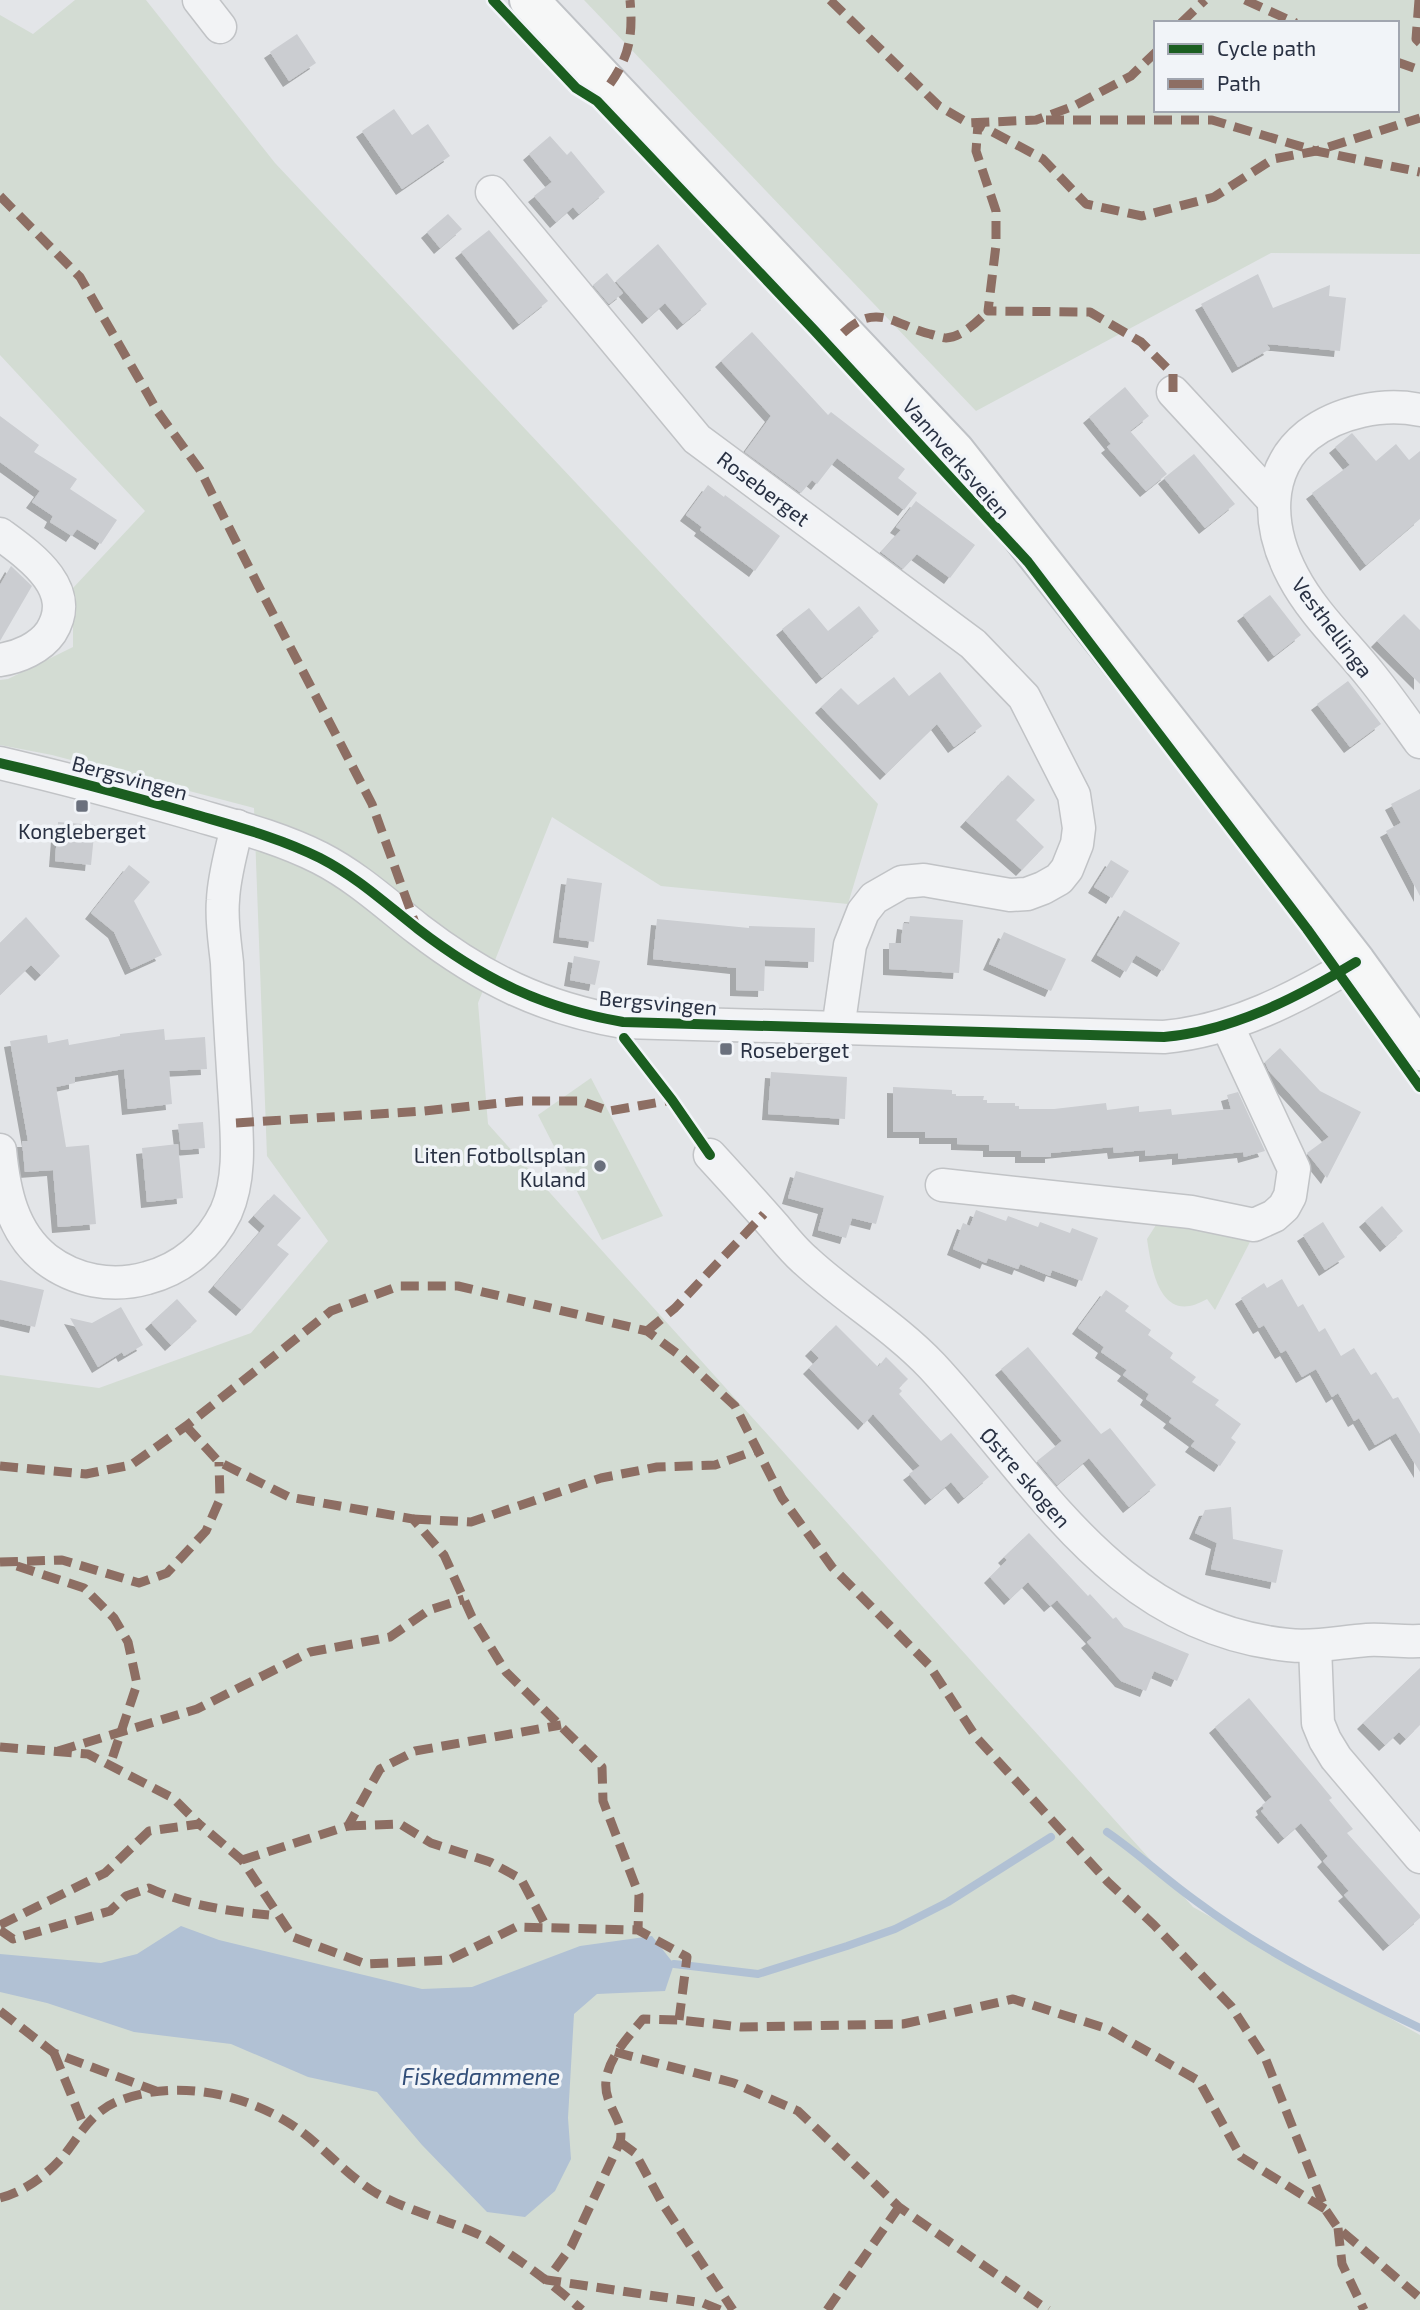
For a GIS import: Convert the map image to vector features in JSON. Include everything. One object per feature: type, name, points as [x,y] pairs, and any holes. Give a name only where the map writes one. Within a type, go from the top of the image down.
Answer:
[{"type":"main road","name":"Vannverksveien","points":[[530,0],[955,452],[1108,642],[1356,962],[1420,1051]]},
{"type":"street","points":[[199,0],[220,27]]},
{"type":"street","name":"Roseberget","points":[[492,192],[697,439],[973,644],[1024,696],[1074,795],[1079,828],[1077,844],[1067,869],[1059,879],[1043,888],[1010,895],[947,883],[913,881],[902,882],[874,898],[863,912],[850,945],[838,1029]]},
{"type":"street","points":[[1173,391],[1273,500]]},
{"type":"street","points":[[1273,500],[1281,469],[1300,442],[1311,433],[1345,417],[1373,408],[1406,407],[1420,410]]},
{"type":"street","name":"Vesthellinga","points":[[1273,500],[1280,539],[1293,577],[1420,742]]},
{"type":"street","points":[[0,534],[43,569],[59,598],[59,611],[50,633],[39,645],[19,655],[0,660]]},
{"type":"street","name":"Bergsvingen","points":[[0,763],[145,800],[284,840],[330,863],[371,889],[417,928],[482,973],[519,993],[569,1011],[623,1022],[1164,1037],[1203,1032],[1227,1025],[1284,1001],[1356,962]]},
{"type":"street","points":[[1,1163],[13,1218],[26,1239],[48,1260],[80,1277],[94,1281],[127,1282],[159,1275],[175,1269],[188,1259],[203,1246],[215,1230],[226,1211],[237,1162],[223,900],[237,827]]},
{"type":"street","points":[[942,1185],[1191,1212],[1254,1225],[1274,1216],[1284,1207],[1290,1196],[1294,1169],[1227,1025]]},
{"type":"street","name":"Østre skogen","points":[[710,1155],[805,1261],[903,1339],[932,1366],[1070,1529],[1098,1557],[1158,1602],[1206,1625],[1259,1640],[1315,1646],[1369,1640],[1420,1641]]},
{"type":"street","points":[[1315,1646],[1317,1713],[1325,1741],[1336,1758],[1420,1857]]},
{"type":"shaded area","points":[[75,0],[146,0],[275,163],[878,804],[848,904],[661,886],[552,817],[478,1003],[488,1124],[1193,1907],[1420,2035],[1420,2310],[0,2310],[0,1375],[99,1388],[251,1333],[328,1241],[267,1156],[254,808],[52,755],[0,745],[0,680],[8,679],[73,647],[73,588],[145,511],[0,355],[0,15],[33,34]]},
{"type":"shaded area","points":[[584,0],[1420,0],[1420,254],[1271,253],[976,411]]},
{"type":"shaded area","name":"Liten Fotbollsplan Kuland","points":[[591,1078],[663,1216],[602,1240],[538,1115]]},
{"type":"shaded area","points":[[1174,1218],[1251,1240],[1215,1310],[1207,1299],[1191,1306],[1179,1306],[1169,1301],[1156,1280],[1147,1239],[1156,1225]]},
{"type":"water","name":"Fiskedammene","points":[[181,1926],[219,1940],[422,1989],[472,1987],[580,1946],[652,1936],[674,1964],[665,1991],[597,1994],[574,2014],[568,2118],[571,2159],[555,2191],[525,2217],[487,2212],[422,2145],[377,2092],[308,2077],[231,2044],[134,2032],[47,2003],[0,1992],[0,1954],[101,1963],[137,1954]]},
{"type":"building","points":[[297,34],[316,63],[289,81],[270,52]]},
{"type":"building","points":[[394,109],[412,135],[428,124],[450,156],[402,189],[362,131]]},
{"type":"building","points":[[550,136],[567,155],[571,151],[605,192],[579,214],[573,207],[556,222],[534,196],[552,182],[529,154]]},
{"type":"building","points":[[448,214],[462,229],[440,248],[427,232]]},
{"type":"building","points":[[489,230],[548,301],[519,324],[461,252]]},
{"type":"building","points":[[658,244],[707,304],[683,324],[665,303],[648,318],[616,281]]},
{"type":"building","points":[[607,273],[623,293],[609,304],[593,285]]},
{"type":"building","points":[[1258,274],[1273,308],[1330,285],[1329,296],[1346,298],[1340,351],[1267,344],[1270,349],[1238,367],[1201,304]]},
{"type":"building","points":[[752,332],[828,415],[831,412],[905,469],[898,478],[917,493],[904,510],[837,458],[817,484],[812,480],[801,493],[745,452],[771,416],[721,361]]},
{"type":"building","points":[[1125,387],[1149,416],[1130,431],[1167,474],[1146,491],[1107,447],[1111,444],[1089,417]]},
{"type":"building","points":[[0,416],[39,445],[34,452],[77,479],[70,489],[117,520],[101,544],[77,529],[72,536],[50,522],[53,516],[32,502],[40,491],[0,462]]},
{"type":"building","points":[[1352,433],[1376,461],[1396,444],[1409,460],[1420,451],[1420,519],[1366,565],[1312,493],[1350,465],[1335,447]]},
{"type":"building","points":[[1194,454],[1235,504],[1205,528],[1164,478]]},
{"type":"building","points":[[708,485],[780,536],[755,571],[700,530],[702,527],[686,515]]},
{"type":"building","points":[[916,501],[975,545],[950,578],[917,554],[903,569],[881,552],[901,530],[896,527]]},
{"type":"building","points":[[11,566],[32,586],[0,641],[0,585]]},
{"type":"building","points":[[1270,595],[1301,635],[1274,656],[1243,615]]},
{"type":"building","points":[[859,606],[879,631],[822,678],[782,629],[809,608],[828,631]]},
{"type":"building","points":[[1404,614],[1420,630],[1420,684],[1377,641]]},
{"type":"building","points":[[940,672],[982,726],[954,747],[937,724],[886,774],[821,707],[841,688],[858,705],[894,677],[909,696]]},
{"type":"building","points":[[1348,681],[1381,724],[1350,747],[1317,704]]},
{"type":"building","points":[[1008,775],[1035,800],[1016,820],[1044,847],[1022,870],[966,821]]},
{"type":"building","points":[[1420,789],[1420,896],[1386,831],[1401,823],[1391,804]]},
{"type":"building","points":[[58,822],[95,825],[91,865],[55,861]]},
{"type":"building","points":[[1111,860],[1129,871],[1112,898],[1094,887]]},
{"type":"building","points":[[129,865],[150,882],[134,901],[162,955],[131,969],[114,932],[91,913]]},
{"type":"building","points":[[567,878],[602,883],[594,942],[559,937]]},
{"type":"building","points":[[1124,910],[1180,943],[1163,971],[1136,955],[1126,972],[1097,955]]},
{"type":"building","points":[[910,916],[963,920],[959,973],[889,969],[889,943],[901,943],[903,923],[909,924]]},
{"type":"building","points":[[26,917],[60,956],[41,975],[31,965],[0,995],[0,943]]},
{"type":"building","points":[[657,919],[749,928],[815,928],[814,962],[765,960],[764,991],[736,990],[736,968],[653,959]]},
{"type":"building","points":[[1004,932],[1066,959],[1051,991],[989,964]]},
{"type":"building","points":[[574,956],[600,961],[595,985],[570,980]]},
{"type":"building","points":[[164,1029],[165,1040],[205,1037],[207,1069],[169,1071],[172,1104],[128,1109],[124,1069],[75,1077],[75,1083],[56,1087],[66,1147],[89,1145],[96,1224],[58,1227],[53,1170],[25,1172],[22,1141],[28,1141],[10,1041],[47,1035],[48,1043],[68,1039],[69,1045],[120,1034]]},
{"type":"building","points":[[1280,1048],[1320,1091],[1361,1112],[1327,1178],[1307,1153],[1329,1137],[1269,1071],[1265,1062]]},
{"type":"building","points":[[771,1072],[847,1077],[845,1119],[768,1114]]},
{"type":"building","points":[[893,1087],[952,1090],[952,1094],[956,1096],[984,1096],[983,1100],[987,1100],[987,1103],[1015,1103],[1019,1109],[1054,1109],[1106,1103],[1107,1110],[1139,1106],[1139,1112],[1171,1109],[1172,1115],[1231,1109],[1227,1095],[1238,1092],[1265,1151],[1244,1157],[1243,1152],[1178,1159],[1178,1153],[1145,1156],[1145,1150],[1114,1153],[1113,1147],[1051,1153],[1051,1157],[1021,1157],[1021,1151],[989,1151],[989,1145],[957,1144],[957,1138],[925,1138],[925,1132],[893,1132]]},
{"type":"building","points":[[203,1122],[205,1148],[181,1150],[178,1124]]},
{"type":"building","points":[[178,1144],[183,1198],[147,1202],[142,1148]]},
{"type":"building","points":[[796,1171],[884,1196],[876,1224],[852,1218],[846,1238],[818,1230],[824,1208],[788,1198]]},
{"type":"building","points":[[274,1194],[301,1218],[277,1245],[289,1254],[242,1310],[214,1286],[265,1226],[254,1216]]},
{"type":"building","points":[[1382,1206],[1403,1231],[1386,1246],[1365,1221]]},
{"type":"building","points":[[976,1210],[1006,1221],[1008,1216],[1038,1227],[1040,1222],[1070,1233],[1072,1228],[1098,1238],[1082,1281],[1052,1270],[1050,1276],[1020,1264],[1018,1269],[988,1258],[986,1263],[953,1249],[963,1223],[970,1226]]},
{"type":"building","points":[[1323,1222],[1345,1257],[1325,1270],[1303,1235]]},
{"type":"building","points":[[1282,1279],[1298,1307],[1303,1304],[1319,1332],[1325,1328],[1341,1356],[1354,1348],[1371,1375],[1376,1372],[1393,1399],[1398,1397],[1420,1434],[1420,1472],[1396,1433],[1375,1445],[1359,1418],[1354,1421],[1338,1393],[1332,1397],[1316,1369],[1302,1377],[1286,1350],[1281,1353],[1264,1325],[1259,1328],[1241,1298],[1264,1283],[1267,1288]]},
{"type":"building","points":[[0,1280],[44,1290],[35,1327],[0,1319]]},
{"type":"building","points":[[1106,1290],[1129,1306],[1125,1311],[1151,1330],[1148,1335],[1173,1353],[1170,1358],[1196,1377],[1192,1382],[1219,1400],[1215,1405],[1241,1424],[1231,1438],[1236,1442],[1220,1466],[1191,1446],[1195,1441],[1169,1422],[1172,1418],[1146,1399],[1149,1394],[1123,1375],[1127,1370],[1101,1352],[1104,1347],[1078,1328]]},
{"type":"building","points":[[177,1299],[197,1321],[171,1345],[151,1323]]},
{"type":"building","points":[[121,1307],[143,1345],[124,1356],[122,1352],[98,1367],[70,1318],[92,1323]]},
{"type":"building","points":[[836,1325],[878,1367],[886,1357],[908,1379],[899,1388],[902,1391],[899,1394],[941,1441],[951,1433],[989,1477],[964,1498],[951,1482],[931,1499],[909,1474],[920,1466],[873,1414],[864,1424],[809,1368],[819,1358],[811,1350]]},
{"type":"building","points":[[1028,1347],[1101,1434],[1110,1428],[1156,1485],[1129,1507],[1089,1458],[1057,1485],[1037,1461],[1062,1441],[1001,1369]]},
{"type":"building","points":[[1231,1507],[1233,1539],[1283,1550],[1276,1583],[1211,1569],[1217,1543],[1195,1533],[1205,1510]]},
{"type":"building","points":[[1029,1533],[1113,1619],[1116,1617],[1124,1627],[1189,1654],[1177,1681],[1154,1671],[1146,1691],[1121,1681],[1087,1642],[1092,1638],[1057,1600],[1050,1606],[1028,1582],[1010,1599],[990,1577],[1007,1560],[1004,1557]]},
{"type":"building","points":[[1420,1668],[1420,1725],[1406,1739],[1399,1732],[1385,1745],[1363,1723]]},
{"type":"building","points":[[1249,1698],[1332,1798],[1329,1800],[1353,1829],[1347,1833],[1420,1915],[1420,1918],[1389,1945],[1344,1895],[1349,1891],[1323,1861],[1328,1856],[1301,1823],[1284,1838],[1261,1811],[1264,1809],[1262,1805],[1272,1797],[1215,1727]]},
{"type":"waterway","points":[[1107,1832],[1222,1920],[1276,1954],[1420,2028]]},
{"type":"waterway","points":[[674,1964],[758,1974],[847,1946],[895,1929],[948,1902],[1051,1837]]},
{"type":"marked path","points":[[610,84],[622,64],[629,44],[630,0]]},
{"type":"marked path","points":[[830,0],[939,106],[968,123],[1036,120],[1074,106],[1131,76],[1154,54]]},
{"type":"marked path","points":[[1183,21],[1205,0]]},
{"type":"marked path","points":[[1245,0],[1292,21]]},
{"type":"marked path","points":[[1419,0],[1416,39],[1420,43]]},
{"type":"marked path","points":[[1399,63],[1420,70]]},
{"type":"marked path","points":[[1173,392],[1173,374],[1141,342],[1090,312],[988,311],[996,245],[996,211],[976,151],[978,124],[1043,159],[1086,204],[1142,216],[1214,197],[1273,159],[1316,151],[1420,118]]},
{"type":"marked path","points":[[1046,120],[1212,120],[1316,151],[1420,172]]},
{"type":"marked path","points":[[0,196],[80,277],[158,412],[200,470],[372,804],[415,923]]},
{"type":"marked path","points":[[843,333],[855,323],[876,317],[946,338],[964,332],[988,311]]},
{"type":"marked path","points":[[236,1123],[424,1111],[521,1101],[581,1101],[609,1111],[672,1100]]},
{"type":"marked path","points":[[647,1331],[675,1308],[764,1214]]},
{"type":"marked path","points":[[0,1466],[86,1474],[131,1465],[186,1426],[331,1311],[399,1286],[458,1286],[647,1331],[682,1357],[735,1406],[782,1498],[832,1567],[929,1665],[976,1737],[1108,1882],[1154,1925],[1231,2006],[1266,2060],[1325,2209],[1338,2228],[1420,2298]]},
{"type":"marked path","points":[[186,1426],[219,1462],[289,1497],[413,1519],[444,1555],[472,1617],[506,1672],[602,1767],[603,1801],[639,1895],[638,1930]]},
{"type":"marked path","points":[[413,1519],[471,1522],[601,1478],[657,1467],[715,1465],[757,1450]]},
{"type":"marked path","points":[[0,1562],[62,1560],[139,1583],[167,1573],[206,1531],[220,1499],[219,1462]]},
{"type":"marked path","points":[[17,1566],[84,1588],[114,1618],[128,1642],[137,1684],[110,1765]]},
{"type":"marked path","points":[[58,1751],[197,1709],[310,1652],[390,1637],[429,1610],[464,1599]]},
{"type":"marked path","points":[[242,1860],[348,1826],[380,1769],[415,1751],[561,1725]]},
{"type":"marked path","points":[[0,1747],[88,1754],[173,1798],[199,1824]]},
{"type":"marked path","points":[[0,1925],[105,1873],[149,1831],[199,1824],[242,1860],[293,1937],[366,1964],[449,1960],[516,1927],[638,1930],[687,1957],[679,2020]]},
{"type":"marked path","points":[[348,1826],[400,1824],[431,1843],[490,1862],[521,1879],[547,1928]]},
{"type":"marked path","points":[[0,1930],[13,1939],[110,1911],[126,1896],[149,1888],[208,1906],[269,1915]]},
{"type":"marked path","points":[[720,2310],[703,2303],[547,2280],[571,2247],[620,2142],[621,2131],[609,2101],[606,2078],[614,2057],[643,2019],[741,2027],[903,2024],[1013,1999],[1108,2029],[1199,2081],[1241,2157],[1325,2209]]},
{"type":"marked path","points":[[0,2011],[54,2053],[156,2091]]},
{"type":"marked path","points":[[615,2052],[734,2083],[798,2111],[899,2207],[1048,2310]]},
{"type":"marked path","points":[[54,2053],[84,2126]]},
{"type":"marked path","points":[[0,2198],[19,2191],[44,2175],[65,2154],[89,2122],[111,2104],[144,2094],[167,2091],[215,2094],[261,2108],[283,2119],[376,2193],[487,2239],[582,2310]]},
{"type":"marked path","points":[[620,2142],[635,2153],[662,2203],[733,2310]]},
{"type":"marked path","points":[[827,2310],[899,2207]]},
{"type":"marked path","points":[[1338,2228],[1342,2264],[1364,2310]]},
{"type":"cycle path","points":[[493,0],[576,88],[597,101],[814,330],[1028,562],[1307,929],[1420,1087]]},
{"type":"cycle path","points":[[0,763],[190,813],[288,844],[320,858],[346,874],[442,947],[490,977],[566,1009],[623,1022],[1164,1037],[1215,1028],[1240,1020],[1288,1000],[1356,962]]},
{"type":"cycle path","points":[[624,1038],[710,1155]]},
{"type":"place","name":"Kongleberget","points":[[82,806]]},
{"type":"place","name":"Roseberget","points":[[726,1049]]},
{"type":"place","name":"Liten Fotbollsplan Kuland","points":[[600,1166]]}]
